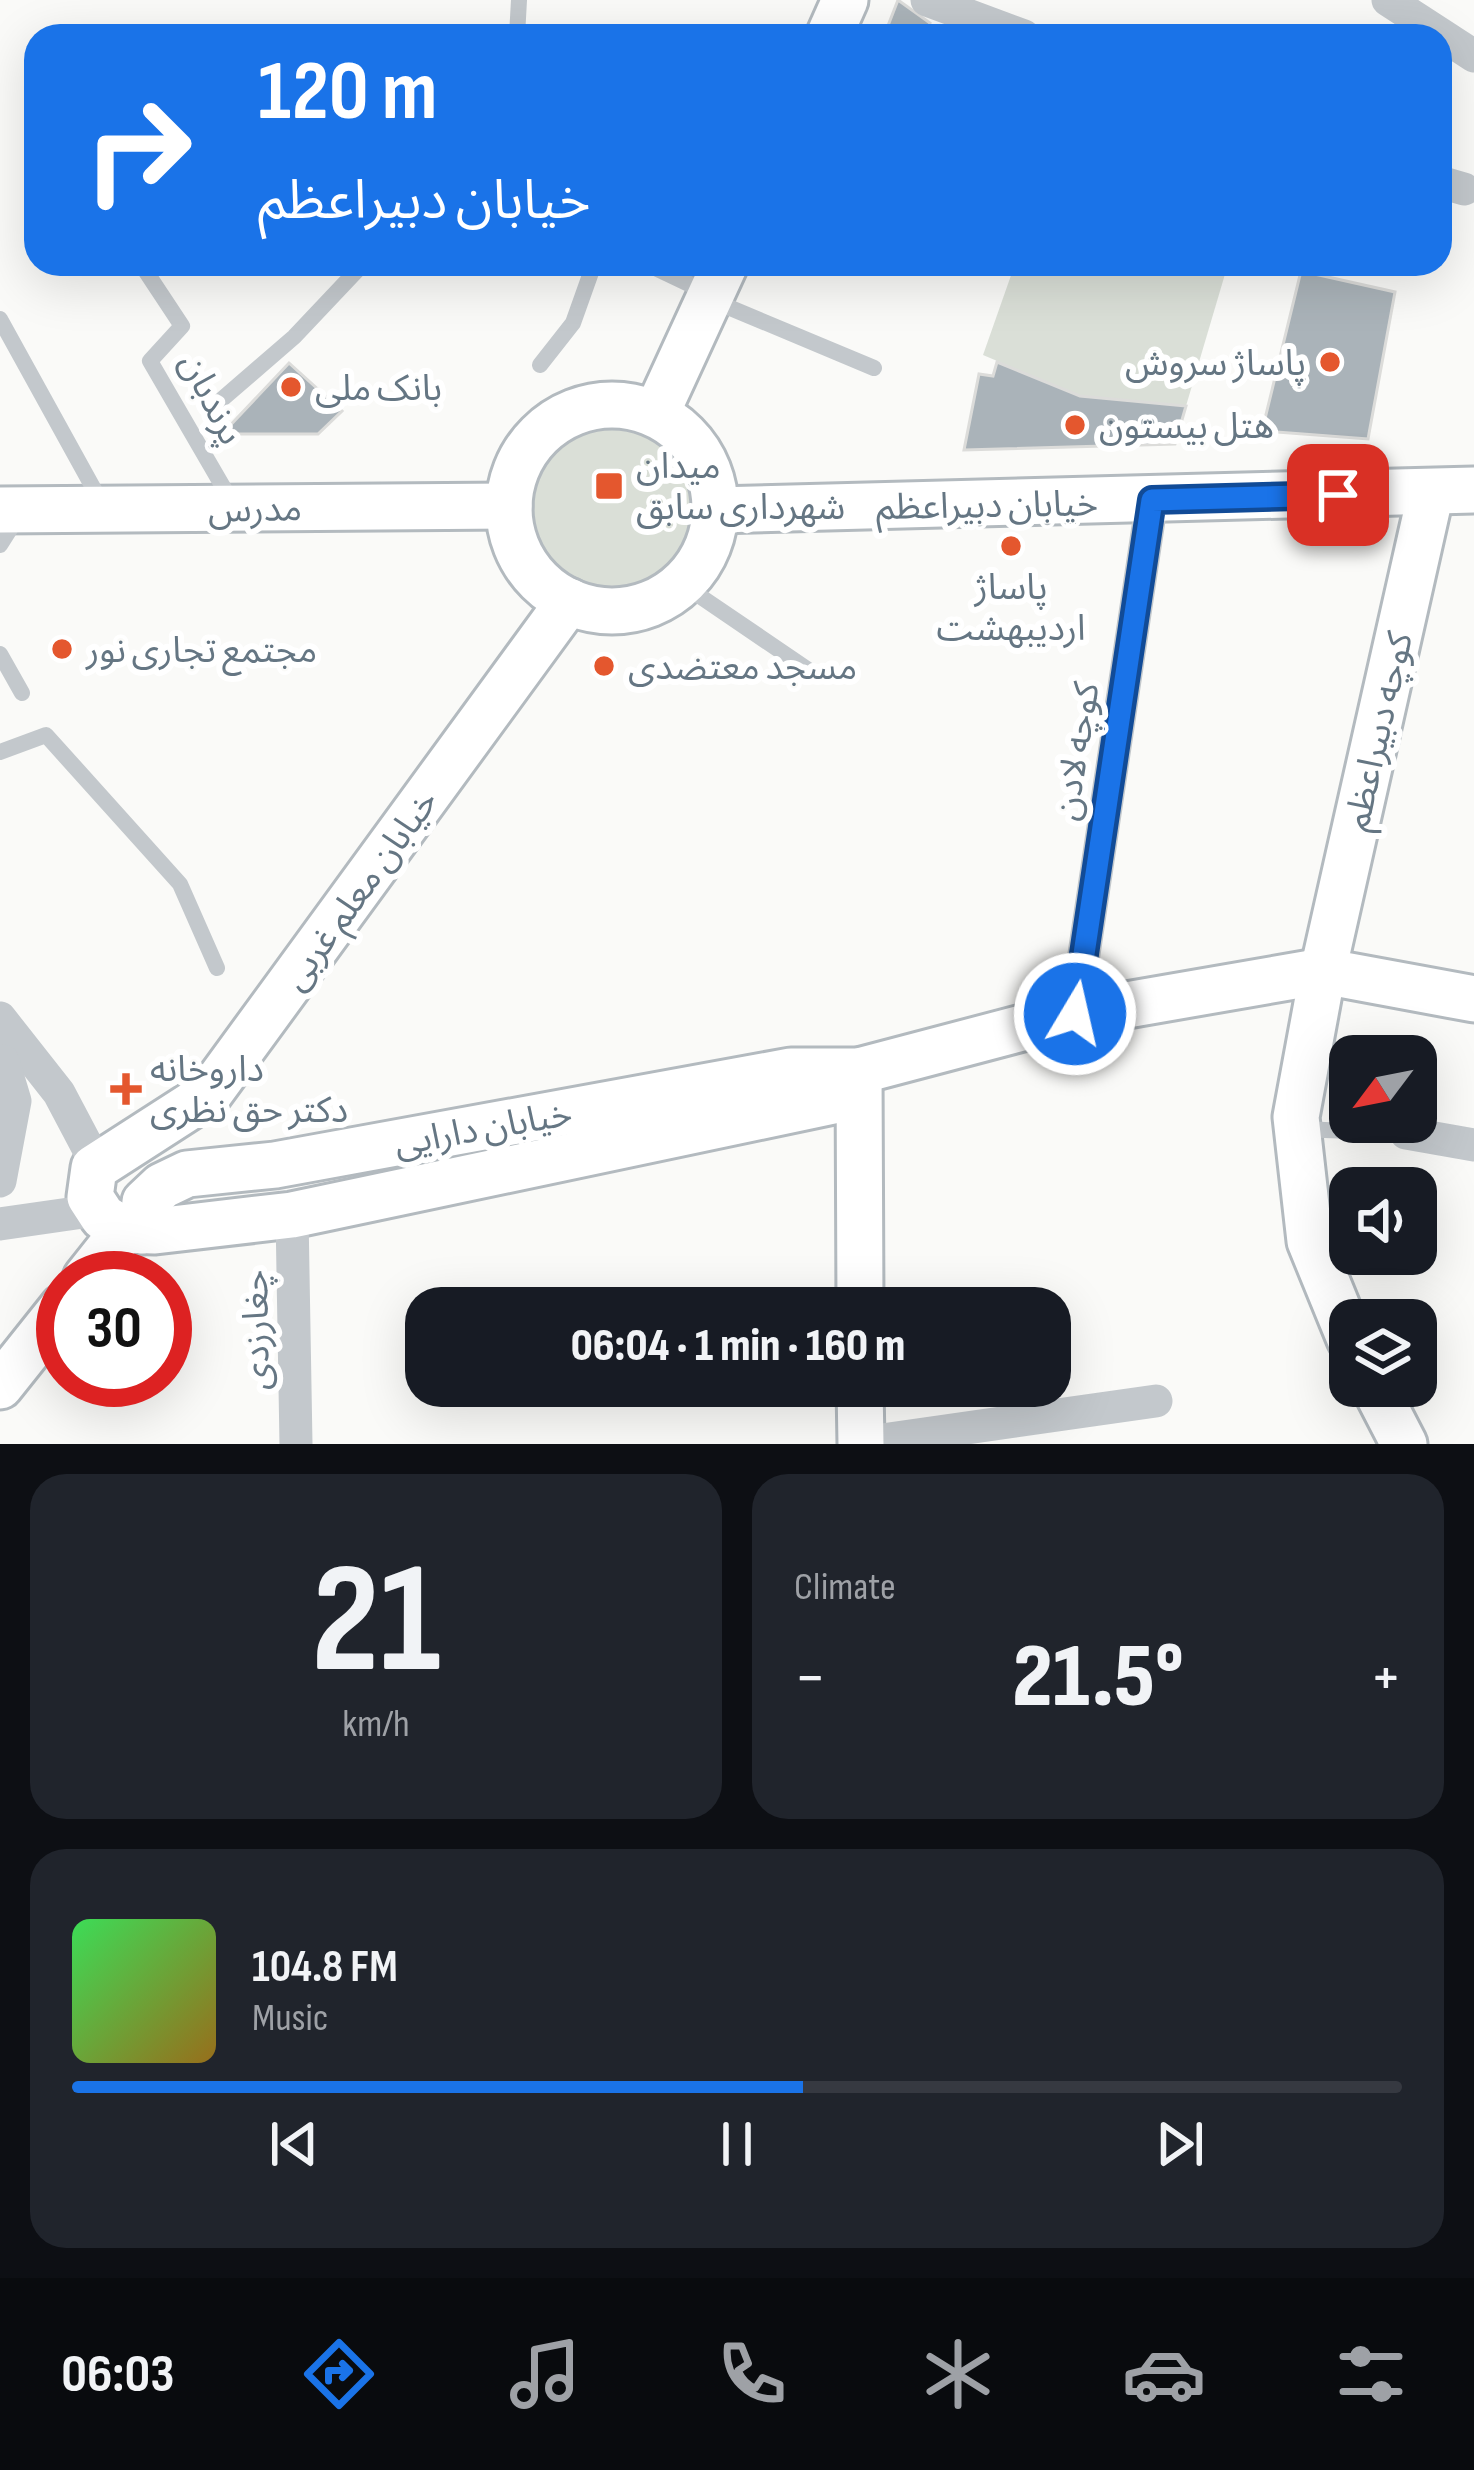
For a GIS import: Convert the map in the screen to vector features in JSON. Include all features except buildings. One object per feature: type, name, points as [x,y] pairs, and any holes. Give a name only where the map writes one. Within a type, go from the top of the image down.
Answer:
[{"type":"main road","points":[[656,414],[715,286]]},
{"type":"main road","points":[[623,404],[656,414],[680,430],[700,453],[712,480],[716,510],[706,550],[682,584],[658,601],[628,610],[598,610],[569,602],[525,562],[513,535],[509,506],[515,472],[532,442],[558,419],[589,407],[623,404]]},
{"type":"main road","name":"خیابان دبیراعظم","points":[[716,510],[1452,491]]},
{"type":"main road","name":"کوچه دبیراعظم","points":[[1334,1299],[1310,1240],[1298,1129],[1323,971],[1452,491]]},
{"type":"main road","name":"مدرس","points":[[8,522],[105,509],[509,506]]},
{"type":"main road","name":"خیابان معلم غربی","points":[[110,1157],[209,1094],[569,602]]},
{"type":"main road","name":"خیابان دارایی","points":[[121,1224],[162,1186],[187,1174],[791,1071],[859,1071],[1075,1014],[1323,971],[1474,1000]]},
{"type":"main road","points":[[859,1071],[860,1287]]},
{"type":"main road","name":"خیابان دارایی","points":[[121,1224],[274,1216],[832,1101],[859,1071]]},
{"type":"main road","points":[[104,1251],[121,1224],[89,1180],[110,1157]]},
{"type":"main road","points":[[249,1167],[240,1176],[236,1194],[242,1211],[274,1216]]},
{"type":"main road","points":[[0,1386],[36,1341]]},
{"type":"main road","points":[[860,1407],[861,1443]]},
{"type":"main road","points":[[1385,1407],[1405,1444]]},
{"type":"street","points":[[927,0],[992,24]]},
{"type":"street","points":[[1388,0],[1425,24]]},
{"type":"street","name":"کوچه لادن","points":[[1075,1014],[1152,500]]},
{"type":"street","points":[[0,1018],[110,1157]]},
{"type":"street","points":[[0,1181],[15,1101],[2,1061]]},
{"type":"street","points":[[1437,1138],[1474,1145]]},
{"type":"street","name":"چغارزدی","points":[[274,1216],[296,1444]]},
{"type":"street","points":[[0,1224],[121,1224]]},
{"type":"street","points":[[861,1443],[1156,1401]]},
{"type":"lane","name":"پرندبان","points":[[149,276],[182,326],[150,361],[235,508]]},
{"type":"lane","points":[[213,407],[294,337],[352,276]]},
{"type":"lane","points":[[540,365],[573,323],[590,276]]},
{"type":"lane","points":[[684,276],[715,286],[874,368]]},
{"type":"lane","points":[[0,319],[105,509]]},
{"type":"lane","points":[[682,584],[810,671]]},
{"type":"lane","points":[[0,654],[22,693]]},
{"type":"lane","points":[[0,752],[46,735],[180,884],[217,968]]},
{"type":"lane","points":[[1298,1129],[1329,1130]]},
{"type":"shaded area","points":[[1011,276],[1224,276],[1186,406],[1080,396],[983,355]]},
{"type":"shaded area","points":[[611,416],[646,423],[675,443],[695,472],[702,507],[695,542],[675,571],[646,591],[611,598],[576,591],[547,571],[527,542],[520,507],[527,472],[547,443],[576,423]]},
{"type":"place","name":"پاساژ سروش","points":[[1330,362]]},
{"type":"place","name":"بانک ملی","points":[[291,387]]},
{"type":"place","name":"هتل بیستون","points":[[1075,425]]},
{"type":"place","name":"میدان شهرداری سابق","points":[[609,486]]},
{"type":"place","name":"پاساژ اردیبهشت","points":[[1011,546]]},
{"type":"place","name":"مجتمع تجاری نور","points":[[62,649]]},
{"type":"place","name":"مسجد معتضدی","points":[[604,666]]},
{"type":"place","name":"داروخانه دکتر حق نظری","points":[[126,1089]]},
{"type":"route","points":[[1075,1014],[1152,500],[1338,495]]}]
